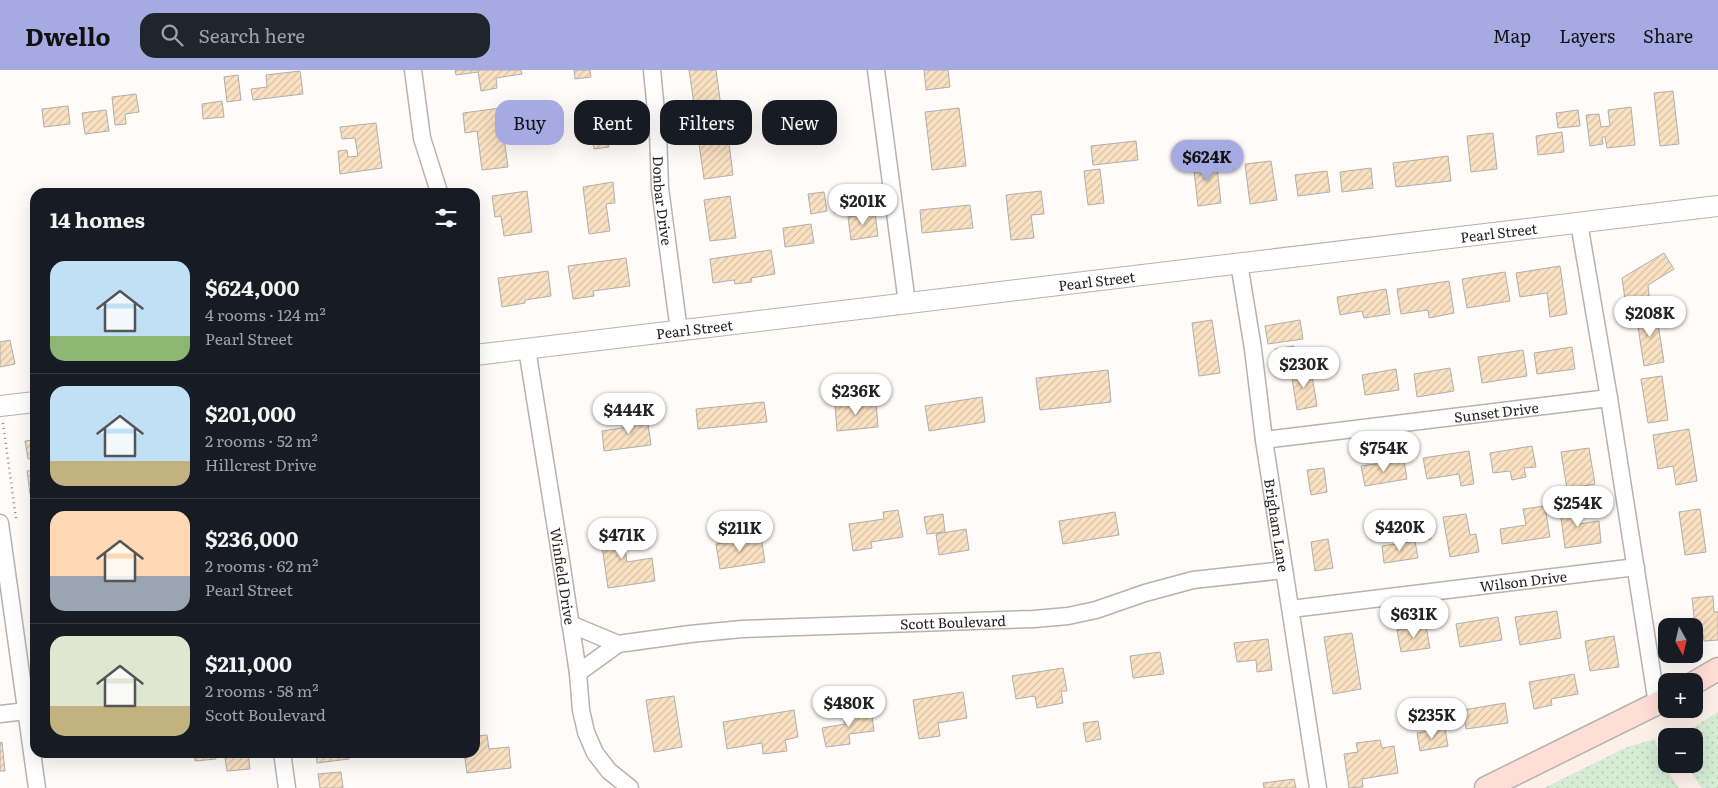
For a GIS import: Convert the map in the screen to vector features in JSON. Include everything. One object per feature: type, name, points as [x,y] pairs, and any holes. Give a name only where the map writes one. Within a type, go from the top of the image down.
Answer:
[{"type":"main road","points":[[1703,678],[1718,669]]},
{"type":"main road","points":[[1486,788],[1658,703]]},
{"type":"street","points":[[413,70],[422,138],[438,188]]},
{"type":"street","name":"Donbar Drive","points":[[652,70],[658,132],[660,188],[679,331]]},
{"type":"street","points":[[876,70],[907,303]]},
{"type":"street","name":"Pearl Street","points":[[480,354],[1718,206]]},
{"type":"street","points":[[1579,223],[1636,567],[1658,680]]},
{"type":"street","name":"Brigham Lane","points":[[1239,263],[1253,349],[1264,440],[1318,788]]},
{"type":"street","name":"Winfield Drive","points":[[526,349],[578,673],[581,710],[586,732],[592,746],[609,771],[630,788]]},
{"type":"street","name":"Sunset Drive","points":[[1264,440],[1609,398]]},
{"type":"street","points":[[0,406],[30,403]]},
{"type":"street","points":[[0,523],[30,704]]},
{"type":"street","name":"Wilson Drive","points":[[1291,609],[1636,567]]},
{"type":"street","name":"Scott Boulevard","points":[[578,673],[618,644],[690,634],[742,630],[1034,619],[1068,616],[1096,610],[1145,593],[1194,580],[1284,570]]},
{"type":"street","points":[[570,624],[618,644]]},
{"type":"street","points":[[0,714],[30,710]]},
{"type":"street","points":[[35,758],[37,788]]},
{"type":"street","points":[[283,758],[287,788]]},
{"type":"shaded area","points":[[1718,677],[1718,788],[1505,788],[1658,713],[1658,718],[1703,718],[1703,685]]},
{"type":"green space","points":[[1718,712],[1718,788],[1702,788],[1691,773],[1703,773],[1703,728],[1691,728]]},
{"type":"green space","points":[[1655,739],[1658,749],[1658,773],[1669,773],[1679,788],[1544,788],[1627,747]]},
{"type":"building","points":[[455,70],[521,70],[522,74],[496,78],[497,88],[481,91],[478,72],[456,75]]},
{"type":"building","points":[[574,70],[590,70],[591,77],[575,79]]},
{"type":"building","points":[[689,70],[716,70],[720,100],[693,100]]},
{"type":"building","points":[[924,70],[948,70],[950,87],[926,90]]},
{"type":"building","points":[[300,71],[303,94],[253,100],[251,89],[267,87],[266,75]]},
{"type":"building","points":[[238,75],[241,100],[227,102],[224,77]]},
{"type":"building","points":[[1673,91],[1679,144],[1660,146],[1654,93]]},
{"type":"building","points":[[136,94],[139,112],[125,114],[126,124],[115,125],[112,97]]},
{"type":"building","points":[[222,101],[224,117],[203,119],[202,104]]},
{"type":"building","points":[[68,106],[70,124],[44,127],[42,109]]},
{"type":"building","points":[[1631,107],[1635,145],[1607,148],[1605,137],[1602,137],[1603,144],[1590,146],[1586,115],[1599,114],[1601,127],[1610,126],[1608,110]]},
{"type":"building","points":[[959,108],[966,166],[932,170],[925,112]]},
{"type":"building","points":[[495,109],[495,145],[505,145],[508,167],[482,170],[477,131],[465,133],[463,113]]},
{"type":"building","points":[[106,110],[109,131],[85,134],[82,113]]},
{"type":"building","points":[[1578,110],[1580,126],[1558,128],[1556,113]]},
{"type":"building","points":[[376,123],[382,168],[340,174],[338,151],[347,150],[348,157],[358,156],[355,138],[342,139],[340,127]]},
{"type":"building","points":[[1562,132],[1564,152],[1538,155],[1536,136]]},
{"type":"building","points":[[1493,133],[1497,169],[1471,172],[1467,136]]},
{"type":"building","points":[[1136,141],[1138,160],[1093,165],[1091,146]]},
{"type":"building","points":[[593,145],[609,145],[609,147],[594,149]]},
{"type":"building","points":[[699,145],[729,145],[733,175],[704,179]]},
{"type":"building","points":[[1448,156],[1451,181],[1396,187],[1393,163]]},
{"type":"building","points":[[1216,159],[1221,203],[1198,206],[1193,162]]},
{"type":"building","points":[[1271,161],[1277,200],[1250,204],[1245,164]]},
{"type":"building","points":[[1371,168],[1373,188],[1342,192],[1340,172]]},
{"type":"building","points":[[1100,169],[1104,203],[1088,205],[1084,171]]},
{"type":"building","points":[[1327,171],[1330,192],[1298,196],[1295,175]]},
{"type":"building","points":[[613,182],[615,203],[606,204],[610,231],[589,234],[583,187]]},
{"type":"building","points":[[527,191],[532,232],[504,236],[501,216],[495,217],[492,196]]},
{"type":"building","points":[[1041,191],[1044,214],[1031,215],[1034,238],[1011,240],[1006,195]]},
{"type":"building","points":[[824,192],[827,211],[811,214],[808,194]]},
{"type":"building","points":[[846,192],[849,211],[834,213],[832,194]]},
{"type":"building","points":[[730,196],[736,238],[710,241],[704,200]]},
{"type":"building","points":[[970,205],[973,228],[922,233],[920,210]]},
{"type":"building","points":[[875,213],[878,236],[851,240],[848,217]]},
{"type":"building","points":[[811,224],[814,243],[785,247],[783,228]]},
{"type":"building","points":[[771,250],[775,274],[751,278],[752,282],[735,284],[734,280],[713,283],[710,259]]},
{"type":"building","points":[[1664,253],[1674,269],[1648,285],[1649,296],[1625,299],[1622,278]]},
{"type":"building","points":[[626,258],[630,286],[593,291],[594,296],[573,299],[568,266]]},
{"type":"building","points":[[1560,266],[1567,314],[1550,317],[1547,293],[1520,297],[1516,273]]},
{"type":"building","points":[[548,271],[551,296],[525,300],[525,303],[502,307],[498,278]]},
{"type":"building","points":[[1505,272],[1510,301],[1467,308],[1462,279]]},
{"type":"building","points":[[1449,281],[1454,313],[1429,318],[1428,310],[1401,314],[1397,289]]},
{"type":"building","points":[[1386,289],[1390,314],[1364,318],[1362,311],[1340,315],[1337,297]]},
{"type":"building","points":[[1656,311],[1664,362],[1644,366],[1636,314]]},
{"type":"building","points":[[1212,320],[1220,373],[1199,376],[1192,323]]},
{"type":"building","points":[[1300,320],[1303,339],[1268,344],[1265,326]]},
{"type":"building","points":[[10,340],[15,364],[0,367],[0,342]]},
{"type":"building","points":[[1294,346],[1296,360],[1278,363],[1275,349]]},
{"type":"building","points":[[1572,347],[1575,369],[1537,374],[1534,353]]},
{"type":"building","points":[[1523,350],[1527,376],[1482,383],[1478,357]]},
{"type":"building","points":[[1450,368],[1454,391],[1417,397],[1414,374]]},
{"type":"building","points":[[1311,369],[1317,406],[1297,410],[1291,372]]},
{"type":"building","points":[[1396,369],[1399,390],[1365,395],[1362,375]]},
{"type":"building","points":[[1108,370],[1111,402],[1040,410],[1036,378]]},
{"type":"building","points":[[1662,376],[1668,420],[1648,423],[1641,379]]},
{"type":"building","points":[[982,397],[985,422],[929,431],[925,406]]},
{"type":"building","points":[[876,401],[878,427],[837,431],[835,405]]},
{"type":"building","points":[[764,402],[767,422],[698,429],[696,409]]},
{"type":"building","points":[[646,410],[651,445],[604,451],[602,431],[635,426],[633,412]]},
{"type":"building","points":[[1689,429],[1697,481],[1676,485],[1673,466],[1658,469],[1653,435]]},
{"type":"building","points":[[30,440],[30,459],[28,459],[25,441]]},
{"type":"building","points":[[1532,446],[1536,467],[1524,468],[1526,477],[1512,480],[1510,471],[1493,473],[1490,453]]},
{"type":"building","points":[[1589,448],[1595,484],[1567,489],[1561,452]]},
{"type":"building","points":[[1469,451],[1474,484],[1461,486],[1459,474],[1427,479],[1423,458]]},
{"type":"building","points":[[1404,460],[1407,479],[1365,486],[1361,466]]},
{"type":"building","points":[[1324,468],[1327,492],[1311,495],[1307,470]]},
{"type":"building","points":[[27,471],[30,471],[30,494]]},
{"type":"building","points":[[1576,501],[1579,524],[1599,521],[1601,543],[1565,548],[1559,503]]},
{"type":"building","points":[[1545,506],[1550,537],[1502,544],[1500,529],[1526,525],[1523,509]]},
{"type":"building","points":[[1700,509],[1706,552],[1685,555],[1679,512]]},
{"type":"building","points":[[898,510],[903,537],[871,542],[872,548],[853,551],[849,524],[884,519],[883,512]]},
{"type":"building","points":[[1115,512],[1119,535],[1063,544],[1059,521]]},
{"type":"building","points":[[943,514],[945,532],[927,534],[924,517]]},
{"type":"building","points":[[1466,514],[1470,535],[1476,534],[1479,552],[1450,557],[1443,517]]},
{"type":"building","points":[[1428,518],[1431,539],[1415,541],[1412,521]]},
{"type":"building","points":[[621,522],[627,562],[652,558],[655,581],[608,588],[599,525]]},
{"type":"building","points":[[966,529],[969,550],[939,555],[936,534]]},
{"type":"building","points":[[761,537],[765,562],[720,569],[716,544]]},
{"type":"building","points":[[1328,539],[1333,568],[1315,571],[1311,542]]},
{"type":"building","points":[[1415,541],[1418,558],[1384,563],[1382,546]]},
{"type":"building","points":[[1713,596],[1714,612],[1718,612],[1718,640],[1704,641],[1703,618],[1694,618],[1692,598]]},
{"type":"building","points":[[1557,611],[1561,638],[1520,645],[1515,617]]},
{"type":"building","points":[[1498,617],[1502,640],[1460,647],[1456,624]]},
{"type":"building","points":[[1426,626],[1430,648],[1401,652],[1397,630]]},
{"type":"building","points":[[1352,633],[1361,689],[1333,694],[1324,637]]},
{"type":"building","points":[[1614,636],[1619,667],[1590,671],[1585,641]]},
{"type":"building","points":[[1268,639],[1272,670],[1257,672],[1256,660],[1237,662],[1234,643]]},
{"type":"building","points":[[1160,652],[1164,674],[1133,678],[1130,656]]},
{"type":"building","points":[[1063,668],[1067,691],[1061,691],[1063,703],[1037,708],[1035,696],[1016,699],[1012,676]]},
{"type":"building","points":[[1574,674],[1578,694],[1551,699],[1552,705],[1534,709],[1529,682]]},
{"type":"building","points":[[963,692],[967,718],[938,723],[940,736],[919,739],[913,700]]},
{"type":"building","points":[[674,696],[682,747],[654,752],[646,700]]},
{"type":"building","points":[[1505,703],[1508,723],[1466,729],[1463,710]]},
{"type":"building","points":[[871,708],[874,731],[849,734],[850,744],[826,747],[822,728],[845,724],[843,712]]},
{"type":"building","points":[[794,710],[798,737],[785,740],[787,751],[763,754],[762,743],[727,749],[723,722]]},
{"type":"building","points":[[1098,721],[1101,739],[1086,742],[1083,723]]},
{"type":"building","points":[[1445,728],[1448,746],[1420,751],[1417,733]]},
{"type":"building","points":[[487,735],[489,749],[509,747],[511,768],[467,773],[465,758],[480,758],[480,736]]},
{"type":"building","points":[[1380,740],[1382,748],[1394,746],[1398,773],[1362,779],[1363,787],[1349,788],[1344,754],[1358,752],[1356,743]]},
{"type":"building","points":[[2,742],[5,771],[0,771],[0,743]]},
{"type":"building","points":[[195,758],[216,759],[195,761]]},
{"type":"building","points":[[225,758],[249,758],[250,769],[227,771]]},
{"type":"building","points":[[317,758],[349,759],[317,763]]},
{"type":"building","points":[[341,772],[343,788],[320,788],[318,774]]},
{"type":"building","points":[[1294,779],[1296,788],[1264,788],[1263,783]]}]
